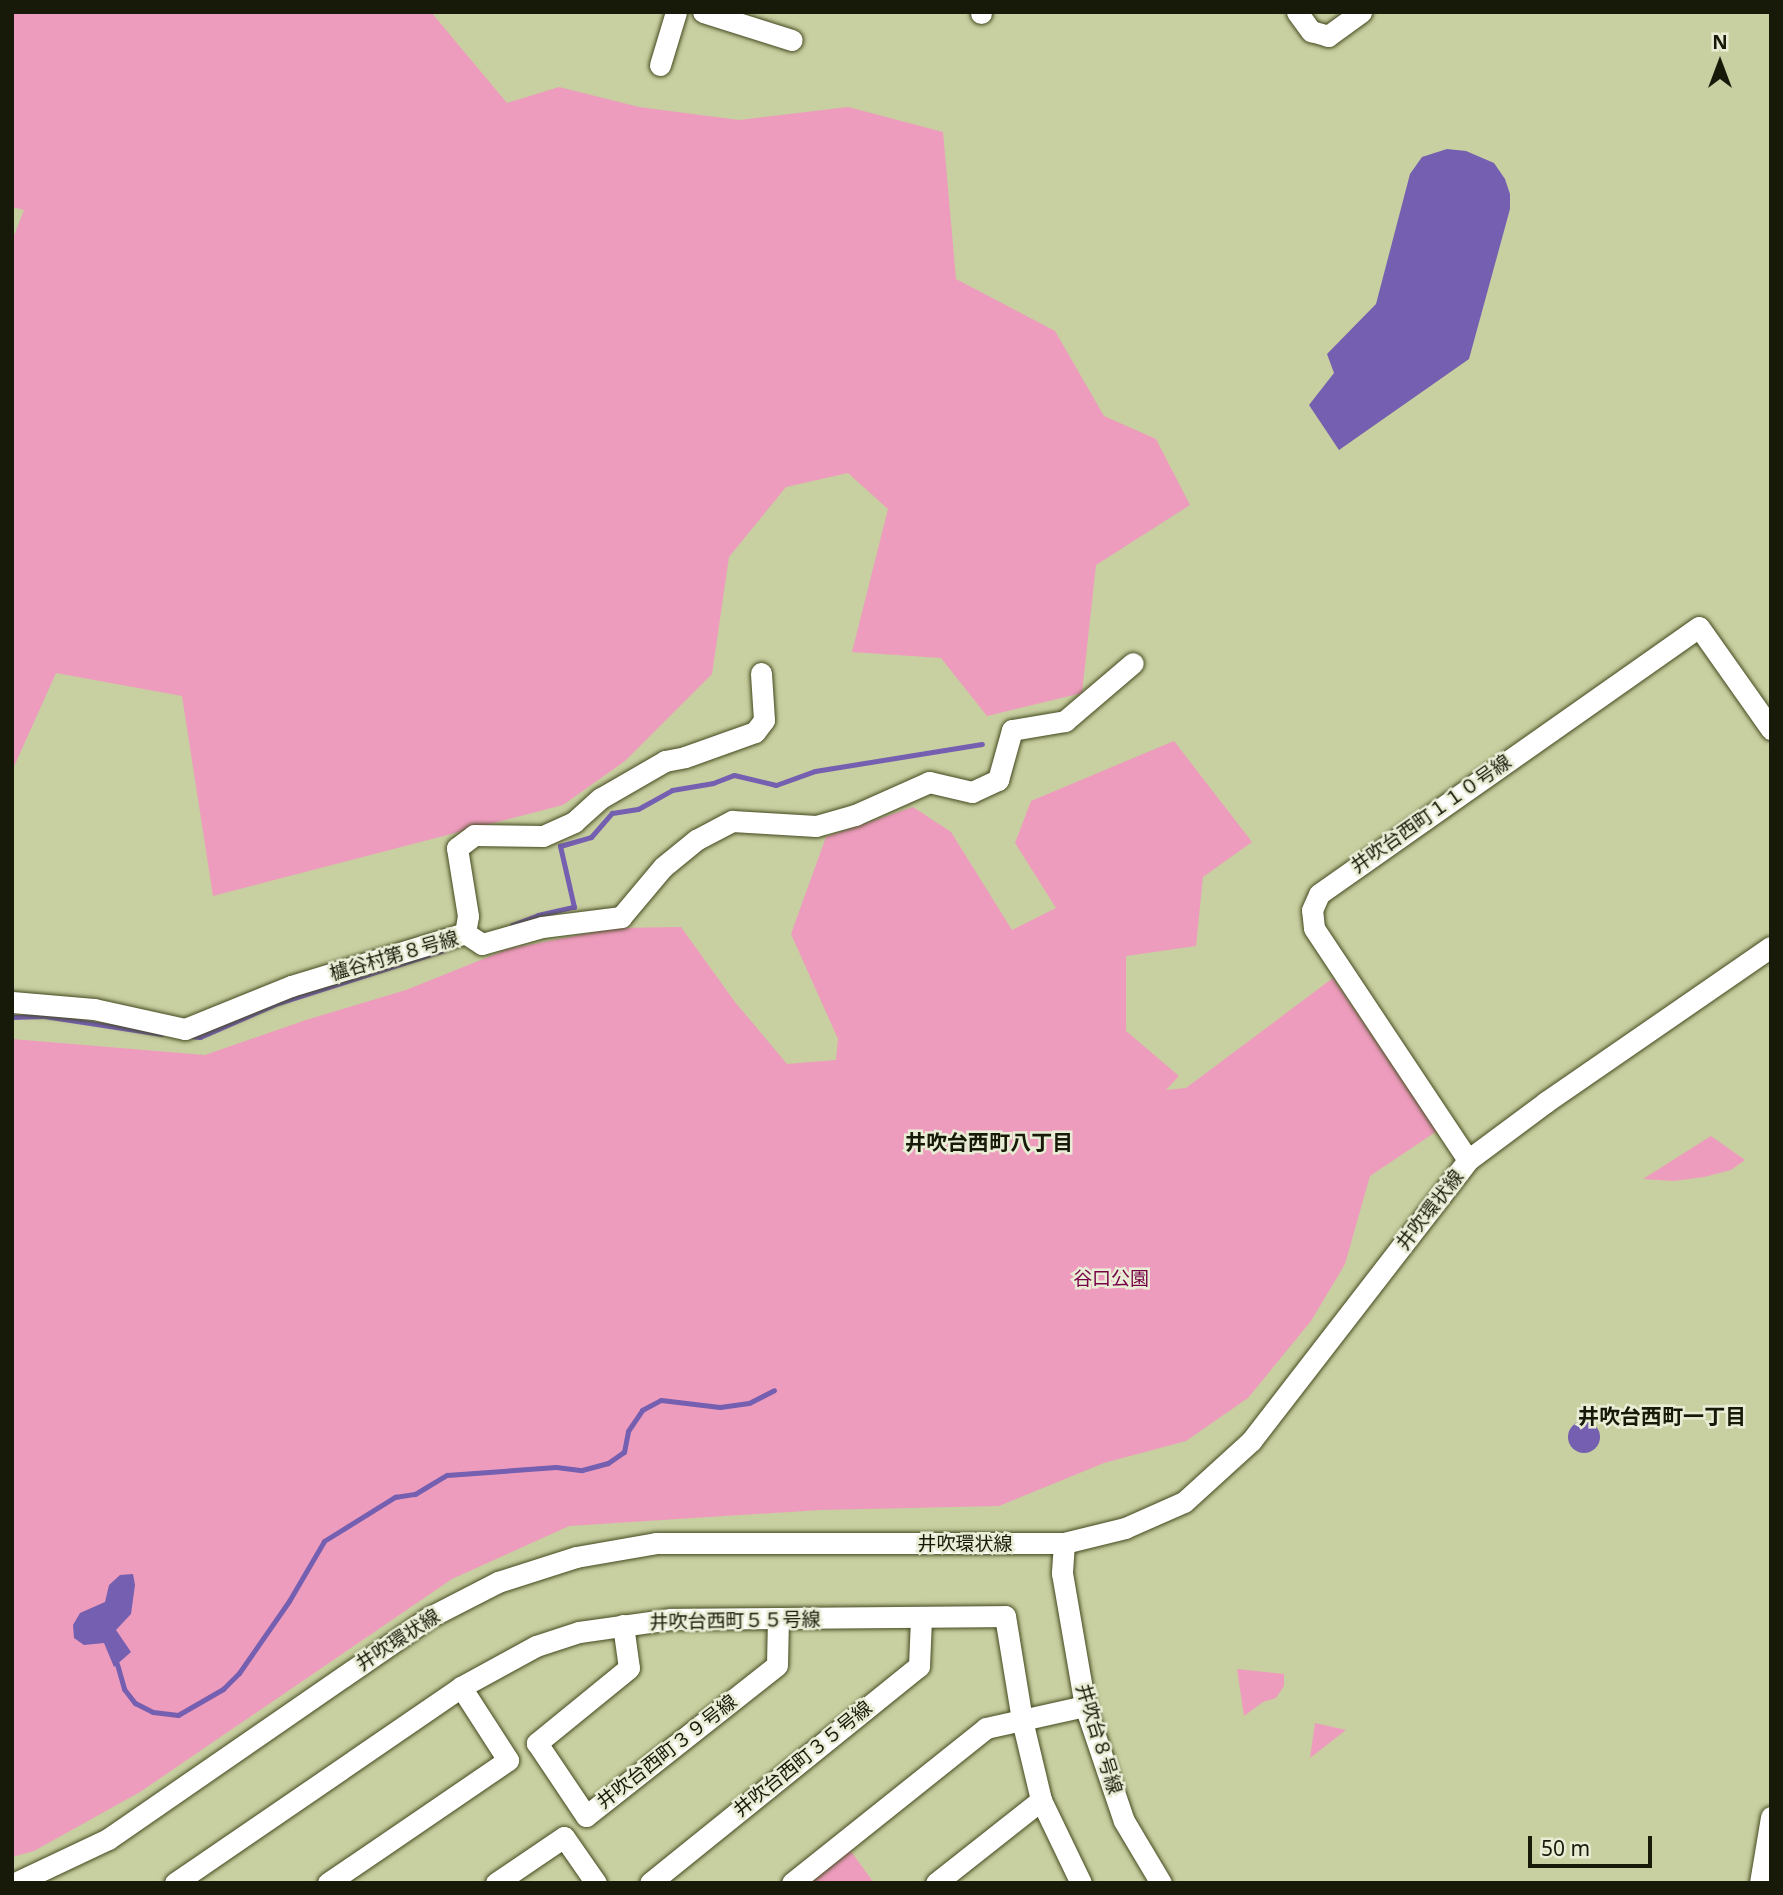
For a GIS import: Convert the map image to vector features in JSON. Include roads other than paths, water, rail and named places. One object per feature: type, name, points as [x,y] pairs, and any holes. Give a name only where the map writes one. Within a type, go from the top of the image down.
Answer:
[{"type":"street","points":[[660,65],[676,12]]},
{"type":"street","points":[[703,12],[792,40]]},
{"type":"street","points":[[1297,12],[1311,31],[1328,36],[1361,12]]},
{"type":"street","name":"井吹台西町１１０号線","points":[[1468,1160],[1314,928],[1312,910],[1319,894],[1699,627],[1771,729]]},
{"type":"street","name":"櫨谷村第８号線","points":[[12,1002],[94,1009],[185,1028],[291,986],[471,937],[482,944],[542,927],[621,917],[663,867],[696,841],[732,821],[817,827],[855,815],[929,782],[972,792],[998,780],[1012,730],[1065,720],[1133,663]]},
{"type":"street","points":[[471,937],[457,848],[474,835],[543,836],[574,822],[601,798],[664,761],[685,757],[755,732],[764,720],[761,673]]},
{"type":"street","name":"井吹環状線","points":[[15,1883],[108,1839],[428,1618],[498,1582],[576,1557],[656,1543],[1064,1543],[1125,1528],[1184,1502],[1251,1441],[1468,1160],[1771,947]]},
{"type":"street","name":"井吹台８号線","points":[[1064,1543],[1062,1573],[1085,1706],[1124,1821],[1161,1883]]},
{"type":"street","name":"井吹台西町５５号線","points":[[175,1883],[461,1687],[536,1646],[579,1632],[670,1619],[1005,1616],[1021,1720],[1041,1800],[1080,1883]]},
{"type":"street","name":"井吹台西町３５号線","points":[[650,1883],[919,1666],[921,1618]]},
{"type":"street","name":"井吹台西町３９号線","points":[[623,1625],[629,1668],[537,1743],[586,1816],[777,1665],[778,1619]]},
{"type":"street","points":[[328,1883],[508,1760],[461,1687]]},
{"type":"street","points":[[792,1883],[986,1728],[1085,1706]]},
{"type":"street","points":[[936,1883],[1041,1800]]},
{"type":"street","points":[[1760,1883],[1771,1817]]},
{"type":"street","points":[[496,1883],[564,1837],[596,1883]]},
{"type":"waterway","points":[[512,925],[538,915],[574,907],[560,846],[591,837],[612,813],[638,809],[672,790],[713,783],[734,775],[776,785],[815,771],[982,744]]},
{"type":"waterway","points":[[189,1036],[200,1037],[278,1003],[444,950]]},
{"type":"waterway","points":[[12,1017],[44,1016],[162,1034]]},
{"type":"waterway","points":[[117,1664],[124,1689],[135,1703],[153,1712],[178,1715],[223,1689],[239,1673],[289,1601],[324,1541],[395,1497],[415,1494],[447,1475],[556,1467],[582,1470],[608,1463],[624,1452],[628,1431],[642,1410],[661,1400],[720,1407],[749,1403],[774,1390]]},
{"type":"district","name":"井吹台西町八丁目","points":[[989,1142]]},
{"type":"district","name":"井吹台西町一丁目","points":[[1662,1416]]},
{"type":"park label","name":"谷口公園","points":[[1111,1279]]}]
